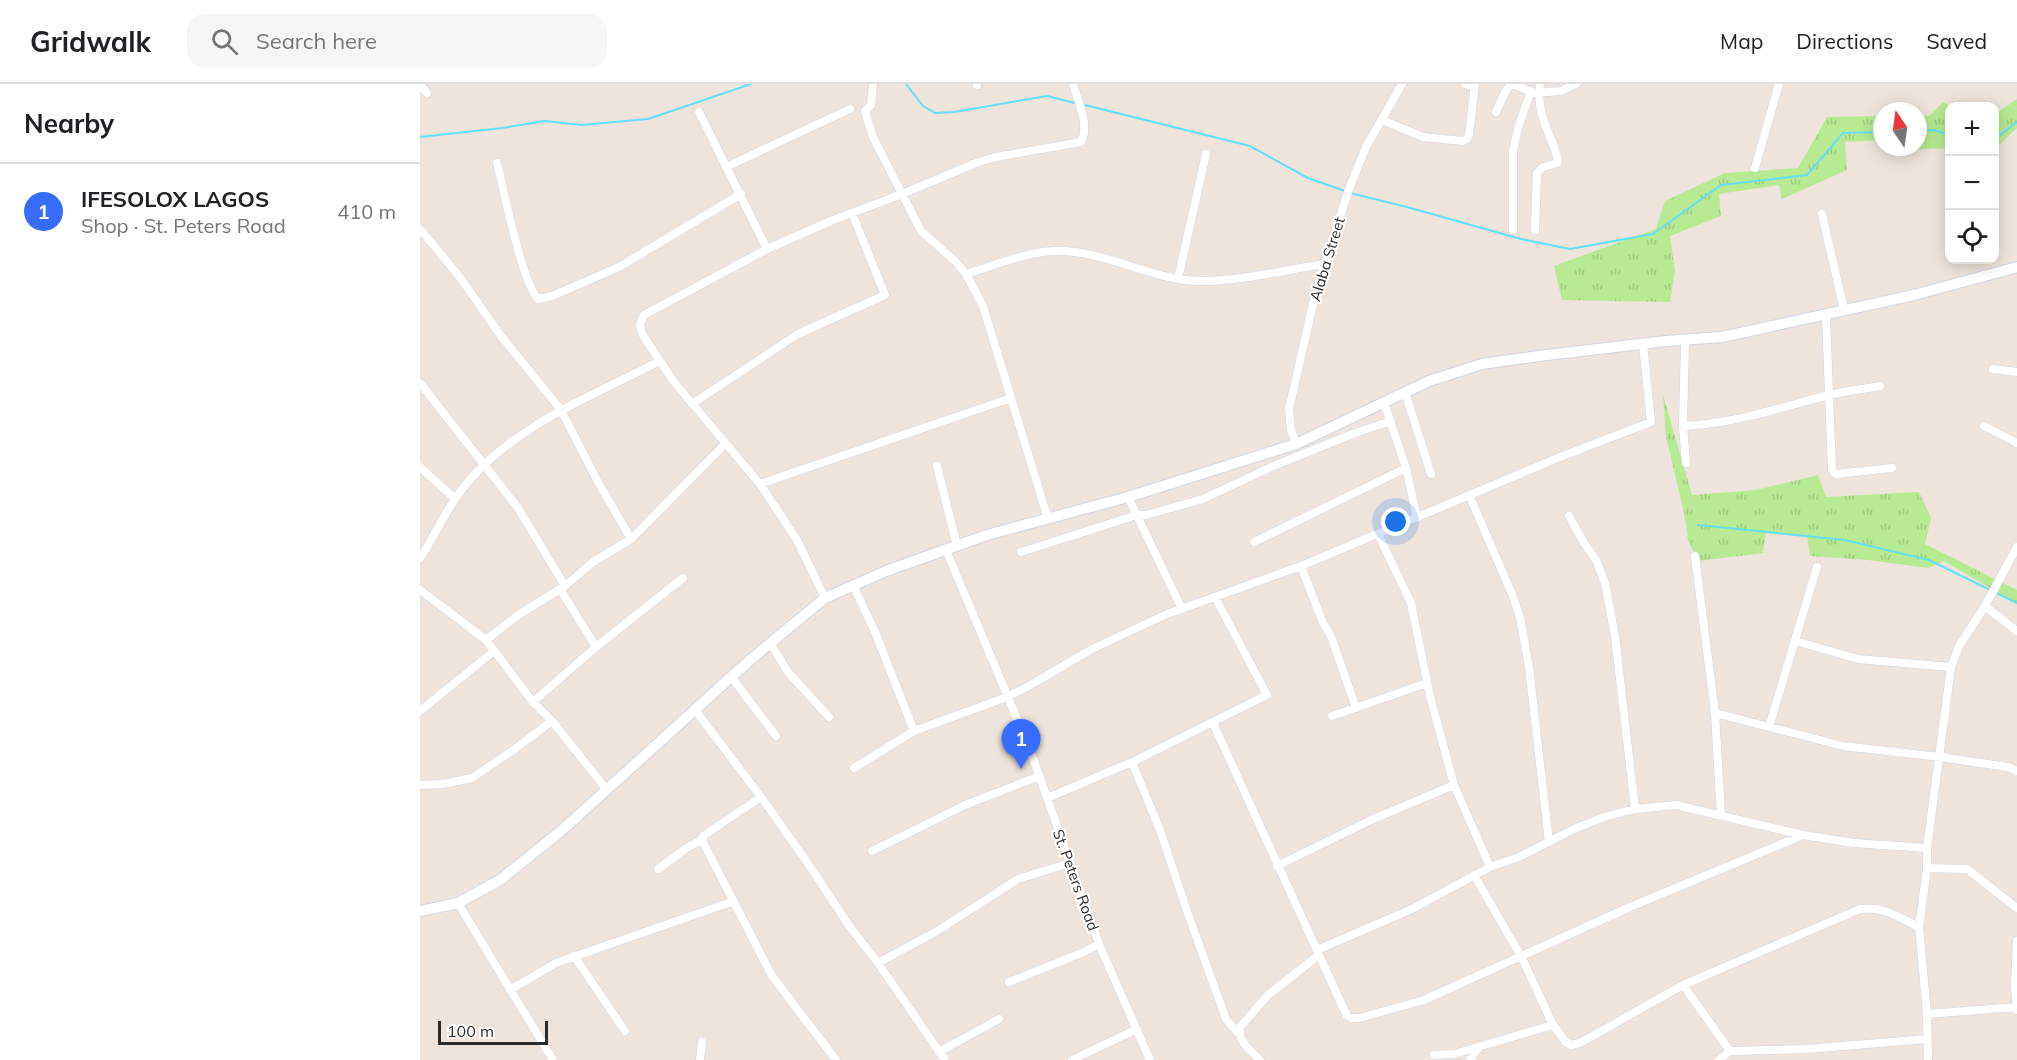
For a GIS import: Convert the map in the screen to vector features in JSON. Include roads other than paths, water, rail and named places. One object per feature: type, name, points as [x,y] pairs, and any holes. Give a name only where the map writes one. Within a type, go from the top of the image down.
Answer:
[{"type":"main road","points":[[420,910],[458,903],[500,880],[561,831],[770,643],[825,598],[853,585],[987,535],[1128,497],[1296,444],[1429,381],[1482,364],[1666,341],[1722,337],[1826,316],[2017,267]]},
{"type":"street","points":[[420,84],[427,93]]},
{"type":"street","points":[[873,84],[870,105],[865,111],[866,119],[921,231],[966,274],[983,306],[1048,519]]},
{"type":"street","points":[[825,598],[797,540],[760,484],[692,404],[642,334],[640,324],[644,315],[767,249],[955,171],[996,157],[1081,142],[1085,136],[1084,127],[1073,84]]},
{"type":"street","name":"Alaba Street","points":[[1296,444],[1290,419],[1291,399],[1324,264],[1366,147],[1402,84]]},
{"type":"street","points":[[1382,120],[1423,137],[1463,141],[1469,135],[1475,85],[1465,84]]},
{"type":"street","points":[[1496,112],[1509,86],[1561,91],[1576,84]]},
{"type":"street","points":[[1755,168],[1778,84]]},
{"type":"street","points":[[1513,230],[1513,151],[1518,128],[1536,89]]},
{"type":"street","points":[[1535,230],[1537,173],[1544,167],[1557,163],[1558,160],[1541,115],[1536,89]]},
{"type":"street","points":[[726,167],[850,109]]},
{"type":"street","points":[[699,112],[767,249]]},
{"type":"street","points":[[1178,279],[1206,154]]},
{"type":"street","points":[[497,163],[526,274],[534,295],[538,299],[552,296],[620,267],[741,194]]},
{"type":"street","points":[[692,404],[798,334],[885,295],[852,213]]},
{"type":"street","points":[[1822,214],[1844,310]]},
{"type":"street","points":[[420,229],[459,276],[501,336],[561,410],[598,482],[631,539]]},
{"type":"street","points":[[966,274],[1053,251],[1097,257],[1178,279],[1219,279],[1324,264]]},
{"type":"street","points":[[1826,316],[1832,470],[1836,474],[1892,468]]},
{"type":"street","points":[[1682,341],[1686,463]]},
{"type":"street","points":[[854,768],[914,731],[1007,697],[1092,649],[1182,609],[1301,566],[1470,497],[1560,457],[1651,422],[1643,344]]},
{"type":"street","points":[[420,558],[455,499],[485,465],[507,446],[561,410],[660,361]]},
{"type":"street","points":[[1993,369],[2017,372]]},
{"type":"street","points":[[420,383],[518,508],[596,646]]},
{"type":"street","points":[[1683,426],[1702,425],[1829,395],[1880,386]]},
{"type":"street","points":[[1405,392],[1431,474]]},
{"type":"street","points":[[760,484],[1011,398]]},
{"type":"street","points":[[1384,403],[1406,468],[1418,518]]},
{"type":"street","points":[[1021,552],[1137,515],[1146,515],[1203,499],[1271,467],[1391,421]]},
{"type":"street","points":[[1984,426],[2017,443]]},
{"type":"street","points":[[486,640],[518,615],[562,588],[593,562],[631,539],[725,444]]},
{"type":"street","points":[[937,466],[957,546]]},
{"type":"street","points":[[420,467],[455,499]]},
{"type":"street","points":[[1254,542],[1406,468]]},
{"type":"street","points":[[1128,497],[1182,609]]},
{"type":"street","points":[[1470,497],[1520,617],[1529,667],[1549,842]]},
{"type":"street","points":[[1569,516],[1596,560],[1605,584],[1616,648],[1635,808]]},
{"type":"street","points":[[1378,534],[1411,603],[1427,684],[1454,785],[1490,867]]},
{"type":"street","points":[[1928,1060],[1919,927],[1951,667],[1959,646],[1987,603],[2017,547]]},
{"type":"street","name":"St. Peters Road","points":[[946,550],[1040,776],[1099,944],[1150,1060]]},
{"type":"street","points":[[1695,556],[1715,713],[1721,815]]},
{"type":"street","points":[[1301,566],[1356,708]]},
{"type":"street","points":[[1769,727],[1817,567]]},
{"type":"street","points":[[533,702],[596,646],[683,578]]},
{"type":"street","points":[[853,585],[875,632],[914,731]]},
{"type":"street","points":[[420,590],[486,640],[533,702],[607,790]]},
{"type":"street","points":[[1047,798],[1132,762],[1267,695],[1215,597]]},
{"type":"street","points":[[1987,603],[2017,631]]},
{"type":"street","points":[[1795,641],[1858,659],[1951,667]]},
{"type":"street","points":[[770,643],[788,672],[828,717]]},
{"type":"street","points":[[420,711],[494,651]]},
{"type":"street","points":[[732,678],[776,736]]},
{"type":"street","points":[[1332,716],[1427,684]]},
{"type":"street","points":[[695,710],[761,797],[945,1060]]},
{"type":"street","points":[[1715,713],[1843,746],[1940,757],[2008,767],[2017,771]]},
{"type":"street","points":[[420,785],[441,784],[472,778],[552,722]]},
{"type":"street","points":[[1213,723],[1347,1016],[1351,1018],[1359,1018],[1424,1000],[1630,907],[1803,835]]},
{"type":"street","points":[[1132,762],[1160,830],[1226,1019],[1258,1060]]},
{"type":"street","points":[[872,850],[964,805],[1040,776]]},
{"type":"street","points":[[1277,866],[1371,820],[1454,785]]},
{"type":"street","points":[[658,869],[761,797]]},
{"type":"street","points":[[1238,1033],[1240,1027],[1268,995],[1318,952],[1412,909],[1490,867],[1604,817],[1635,808],[1676,805],[1803,835],[1854,843],[1927,848]]},
{"type":"street","points":[[703,839],[707,851],[772,976],[836,1060]]},
{"type":"street","points":[[878,963],[937,931],[1018,879],[1070,863]]},
{"type":"street","points":[[1927,868],[1960,867],[1967,869],[2017,908]]},
{"type":"street","points":[[1474,875],[1522,957],[1553,1025],[1571,1045],[1580,1043],[1683,985],[1860,909],[1884,910],[1919,927]]},
{"type":"street","points":[[510,990],[556,963],[734,901]]},
{"type":"street","points":[[458,903],[553,1060]]},
{"type":"street","points":[[1926,1014],[2017,1009],[2017,941]]},
{"type":"street","points":[[1009,982],[1099,944]]},
{"type":"street","points":[[574,956],[625,1031]]},
{"type":"street","points":[[1683,985],[1730,1051]]},
{"type":"street","points":[[939,1052],[999,1019]]},
{"type":"street","points":[[1434,1055],[1454,1054],[1553,1025]]},
{"type":"street","points":[[1072,1060],[1137,1029]]},
{"type":"street","points":[[1719,1060],[1730,1051],[1806,1049],[1927,1039]]},
{"type":"street","points":[[700,1060],[702,1042]]},
{"type":"street","points":[[1470,1060],[1479,1047]]},
{"type":"waterway","points":[[420,137],[545,121],[581,125],[648,119],[751,84]]},
{"type":"waterway","points":[[906,84],[923,106],[935,113],[954,112],[1047,96],[1075,103]]},
{"type":"waterway","points":[[1081,104],[1250,146],[1308,178],[1345,191]]},
{"type":"waterway","points":[[1999,136],[2017,122]]},
{"type":"waterway","points":[[1927,130],[1945,133]]},
{"type":"waterway","points":[[1350,193],[1521,239],[1570,249],[1653,234],[1721,185],[1807,175],[1843,133],[1873,132]]},
{"type":"waterway","points":[[1698,525],[1845,540],[1929,560],[2017,603]]},
{"type":"place","name":"IFESOLOX LAGOS","points":[[1021,769]]}]
